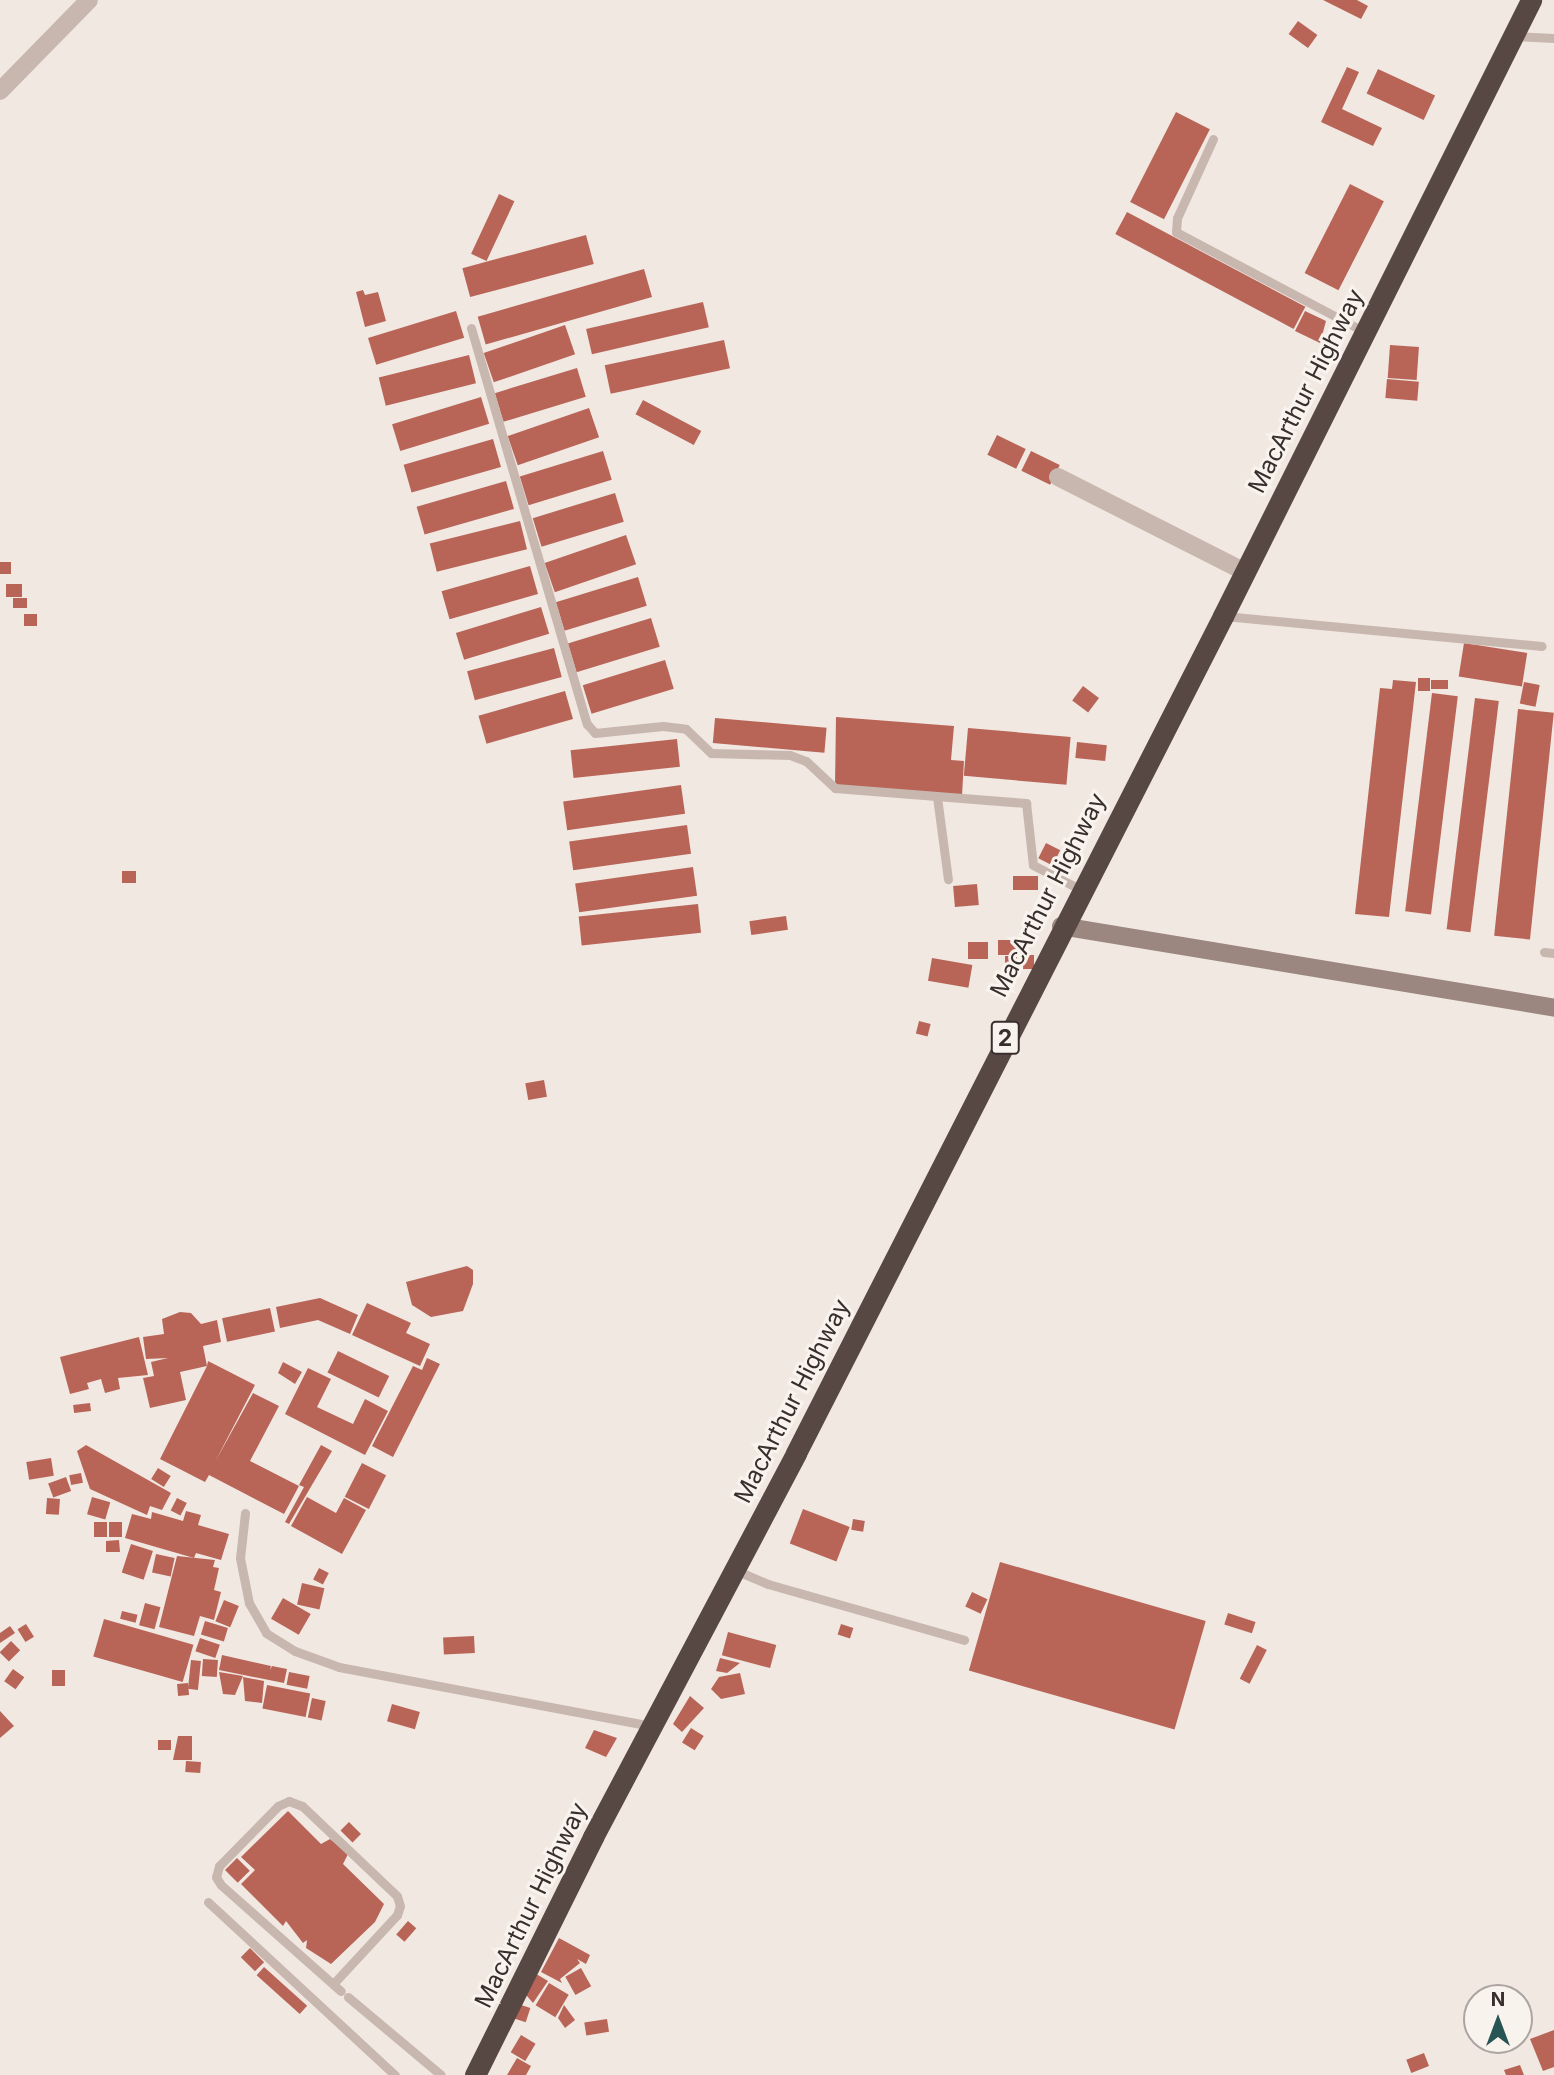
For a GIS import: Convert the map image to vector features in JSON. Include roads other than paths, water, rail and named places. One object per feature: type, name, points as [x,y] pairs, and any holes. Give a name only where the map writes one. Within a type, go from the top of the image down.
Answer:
[{"type":"highway","name":"MacArthur Highway","points":[[475,2075],[735,1570],[1061,926],[1223,616],[1531,0]]},
{"type":"street","points":[[0,91],[89,0]]},
{"type":"street","points":[[1058,477],[1245,572]]},
{"type":"street","points":[[1061,926],[1554,1008]]},
{"type":"lane","points":[[1513,36],[1554,38]]},
{"type":"lane","points":[[1213,139],[1177,218],[1176,232],[1365,332]]},
{"type":"lane","points":[[471,328],[587,724],[595,733],[663,726],[686,729],[711,753],[790,755],[806,761],[835,788],[1026,803],[1033,865],[1080,889]]},
{"type":"lane","points":[[1223,616],[1542,646]]},
{"type":"lane","points":[[937,797],[948,879]]},
{"type":"lane","points":[[245,1513],[240,1558],[249,1603],[267,1633],[295,1651],[339,1667],[653,1726]]},
{"type":"lane","points":[[735,1570],[768,1584],[964,1640]]},
{"type":"lane","points":[[333,1984],[397,1915],[400,1906],[397,1896],[302,1805],[289,1801],[278,1806],[219,1866],[216,1877],[333,1984],[344,1994],[440,2075]]},
{"type":"lane","points":[[208,1902],[395,2075]]}]
